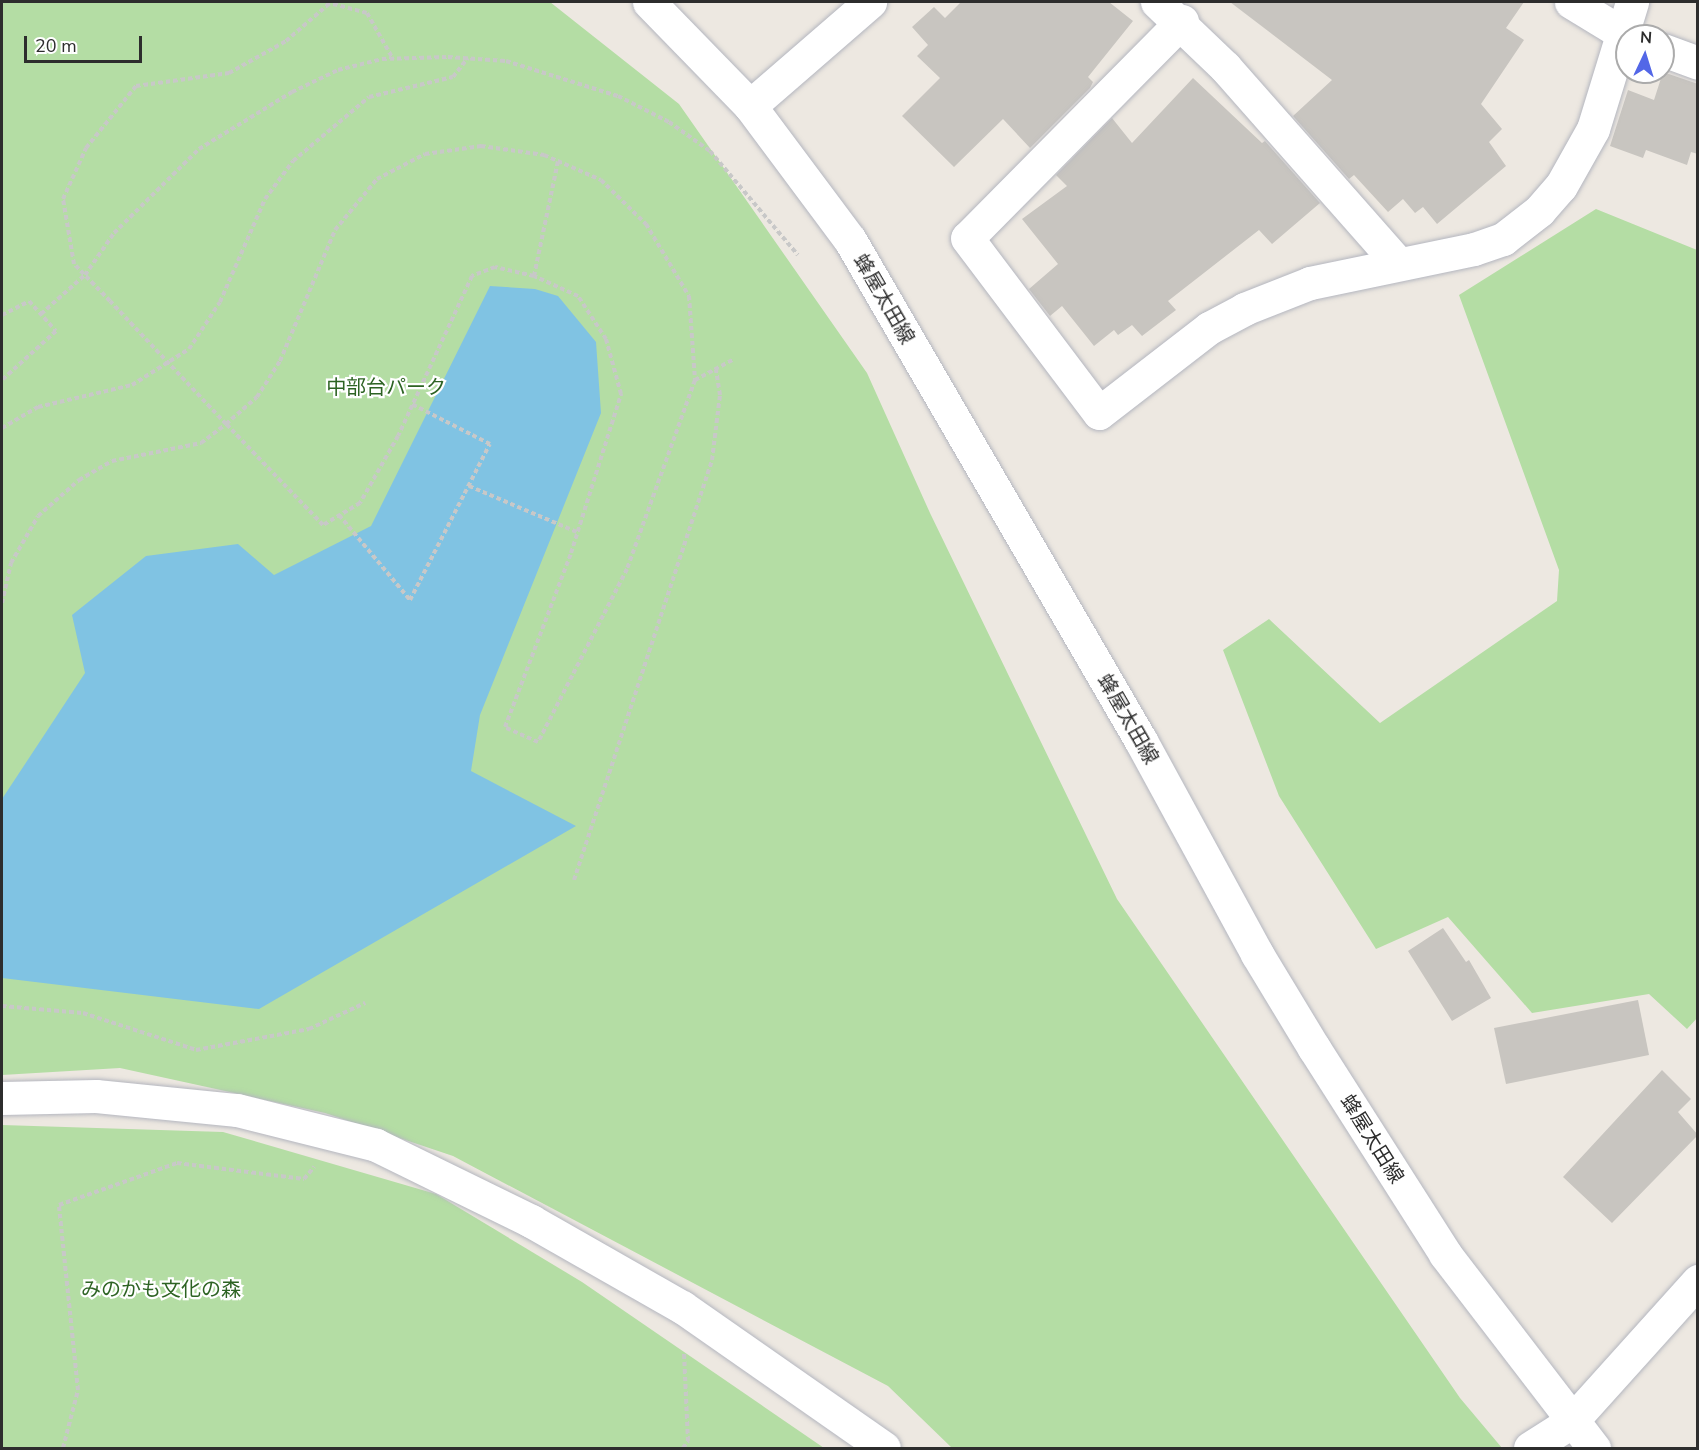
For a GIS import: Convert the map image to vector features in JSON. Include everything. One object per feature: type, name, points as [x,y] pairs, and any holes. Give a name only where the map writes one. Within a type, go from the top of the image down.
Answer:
[{"type":"street","name":"蜂屋太田線","points":[[649,2],[750,106],[850,240],[1141,741],[1257,954],[1314,1048],[1445,1254],[1571,1422],[1594,1449]]},
{"type":"street","points":[[750,106],[870,2]]},
{"type":"street","points":[[1571,2],[1615,29]]},
{"type":"street","points":[[1627,24],[1632,2]]},
{"type":"street","points":[[1397,262],[1320,171],[1170,11],[967,238],[1099,413],[1209,328],[1244,309],[1310,283],[1397,262],[1435,258],[1503,239],[1539,211],[1583,150],[1615,62]]},
{"type":"street","points":[[1675,54],[1698,63]]},
{"type":"street","points":[[2,1098],[96,1096],[237,1110],[376,1145],[531,1221],[682,1307],[884,1449]]},
{"type":"street","points":[[1530,1449],[1571,1422],[1698,1281]]},
{"type":"path","points":[[2,603],[10,563],[38,516],[79,480],[112,461],[201,443],[226,424],[257,397],[280,361],[335,230],[377,179],[425,154],[481,146],[558,161],[601,180],[646,224],[688,296],[695,380],[627,569],[538,742],[505,726],[578,532],[621,394],[606,339],[578,296],[534,276],[495,267],[472,276],[412,404],[360,503],[323,525],[226,424],[74,264],[63,199],[86,148],[136,86],[229,73],[286,41],[329,3],[367,13],[393,59]]},
{"type":"path","points":[[2,428],[38,406],[132,385],[189,349],[220,302],[265,199],[293,161],[369,97],[453,77],[468,58]]},
{"type":"path","points":[[41,314],[85,275],[114,233],[200,149],[291,92],[339,69],[393,59],[468,58],[506,61],[618,96],[669,122],[710,151],[798,255]]},
{"type":"path","points":[[534,276],[558,161]]},
{"type":"path","points":[[2,315],[29,301],[56,331],[2,380]]},
{"type":"path","points":[[695,380],[734,359]]},
{"type":"path","points":[[574,880],[712,460],[720,395],[716,369]]},
{"type":"path","points":[[339,515],[410,600],[490,444],[412,404]]},
{"type":"path","points":[[469,486],[578,532]]},
{"type":"path","points":[[2,1006],[83,1013],[196,1050],[309,1029],[365,1003]]},
{"type":"path","points":[[63,1449],[78,1390],[59,1205],[177,1163],[304,1179],[339,1136]]},
{"type":"path","points":[[682,1307],[688,1441],[683,1449]]},
{"type":"green space","name":"中部台パーク","points":[[2,2],[550,2],[679,104],[867,373],[930,513],[1117,899],[1460,1398],[1502,1448],[952,1448],[888,1386],[453,1156],[325,1113],[120,1068],[2,1075]]},
{"type":"green space","points":[[1596,209],[1697,250],[1698,1017],[1687,1029],[1649,994],[1532,1013],[1448,917],[1376,949],[1279,796],[1223,650],[1269,619],[1380,723],[1557,601],[1559,570],[1459,295]]},
{"type":"green space","name":"みのかも文化の森","points":[[2,1125],[223,1132],[436,1194],[582,1282],[824,1448],[2,1448]]},
{"type":"water","points":[[490,286],[535,289],[558,296],[596,342],[601,413],[480,715],[471,771],[576,826],[259,1009],[2,978],[2,799],[85,673],[72,615],[146,556],[238,544],[274,575],[371,526]]},
{"type":"building","points":[[961,2],[1109,2],[1133,21],[1088,77],[1093,82],[1090,88],[1030,148],[1003,119],[954,167],[902,116],[940,78],[917,56],[928,45],[912,27],[934,7],[945,18]]},
{"type":"building","points":[[1230,2],[1524,2],[1506,28],[1524,40],[1481,104],[1502,129],[1489,142],[1506,166],[1437,224],[1423,207],[1415,213],[1403,199],[1388,212],[1354,175],[1349,179],[1293,116],[1332,80]]},
{"type":"building","points":[[1675,76],[1698,84],[1698,154],[1691,152],[1687,165],[1646,150],[1643,158],[1610,146],[1628,90],[1654,100],[1659,84],[1675,84]]},
{"type":"building","points":[[1193,78],[1262,143],[1265,141],[1320,203],[1272,244],[1259,230],[1168,301],[1176,310],[1142,336],[1132,325],[1118,335],[1114,330],[1094,346],[1062,306],[1050,316],[1029,289],[1058,264],[1022,219],[1067,186],[1056,175],[1112,118],[1132,143]]},
{"type":"building","points":[[1443,928],[1466,962],[1469,960],[1491,998],[1452,1021],[1408,951]]},
{"type":"building","points":[[1638,1000],[1649,1055],[1506,1084],[1494,1028]]},
{"type":"building","points":[[1662,1070],[1691,1099],[1678,1112],[1698,1135],[1612,1223],[1563,1177]]}]
